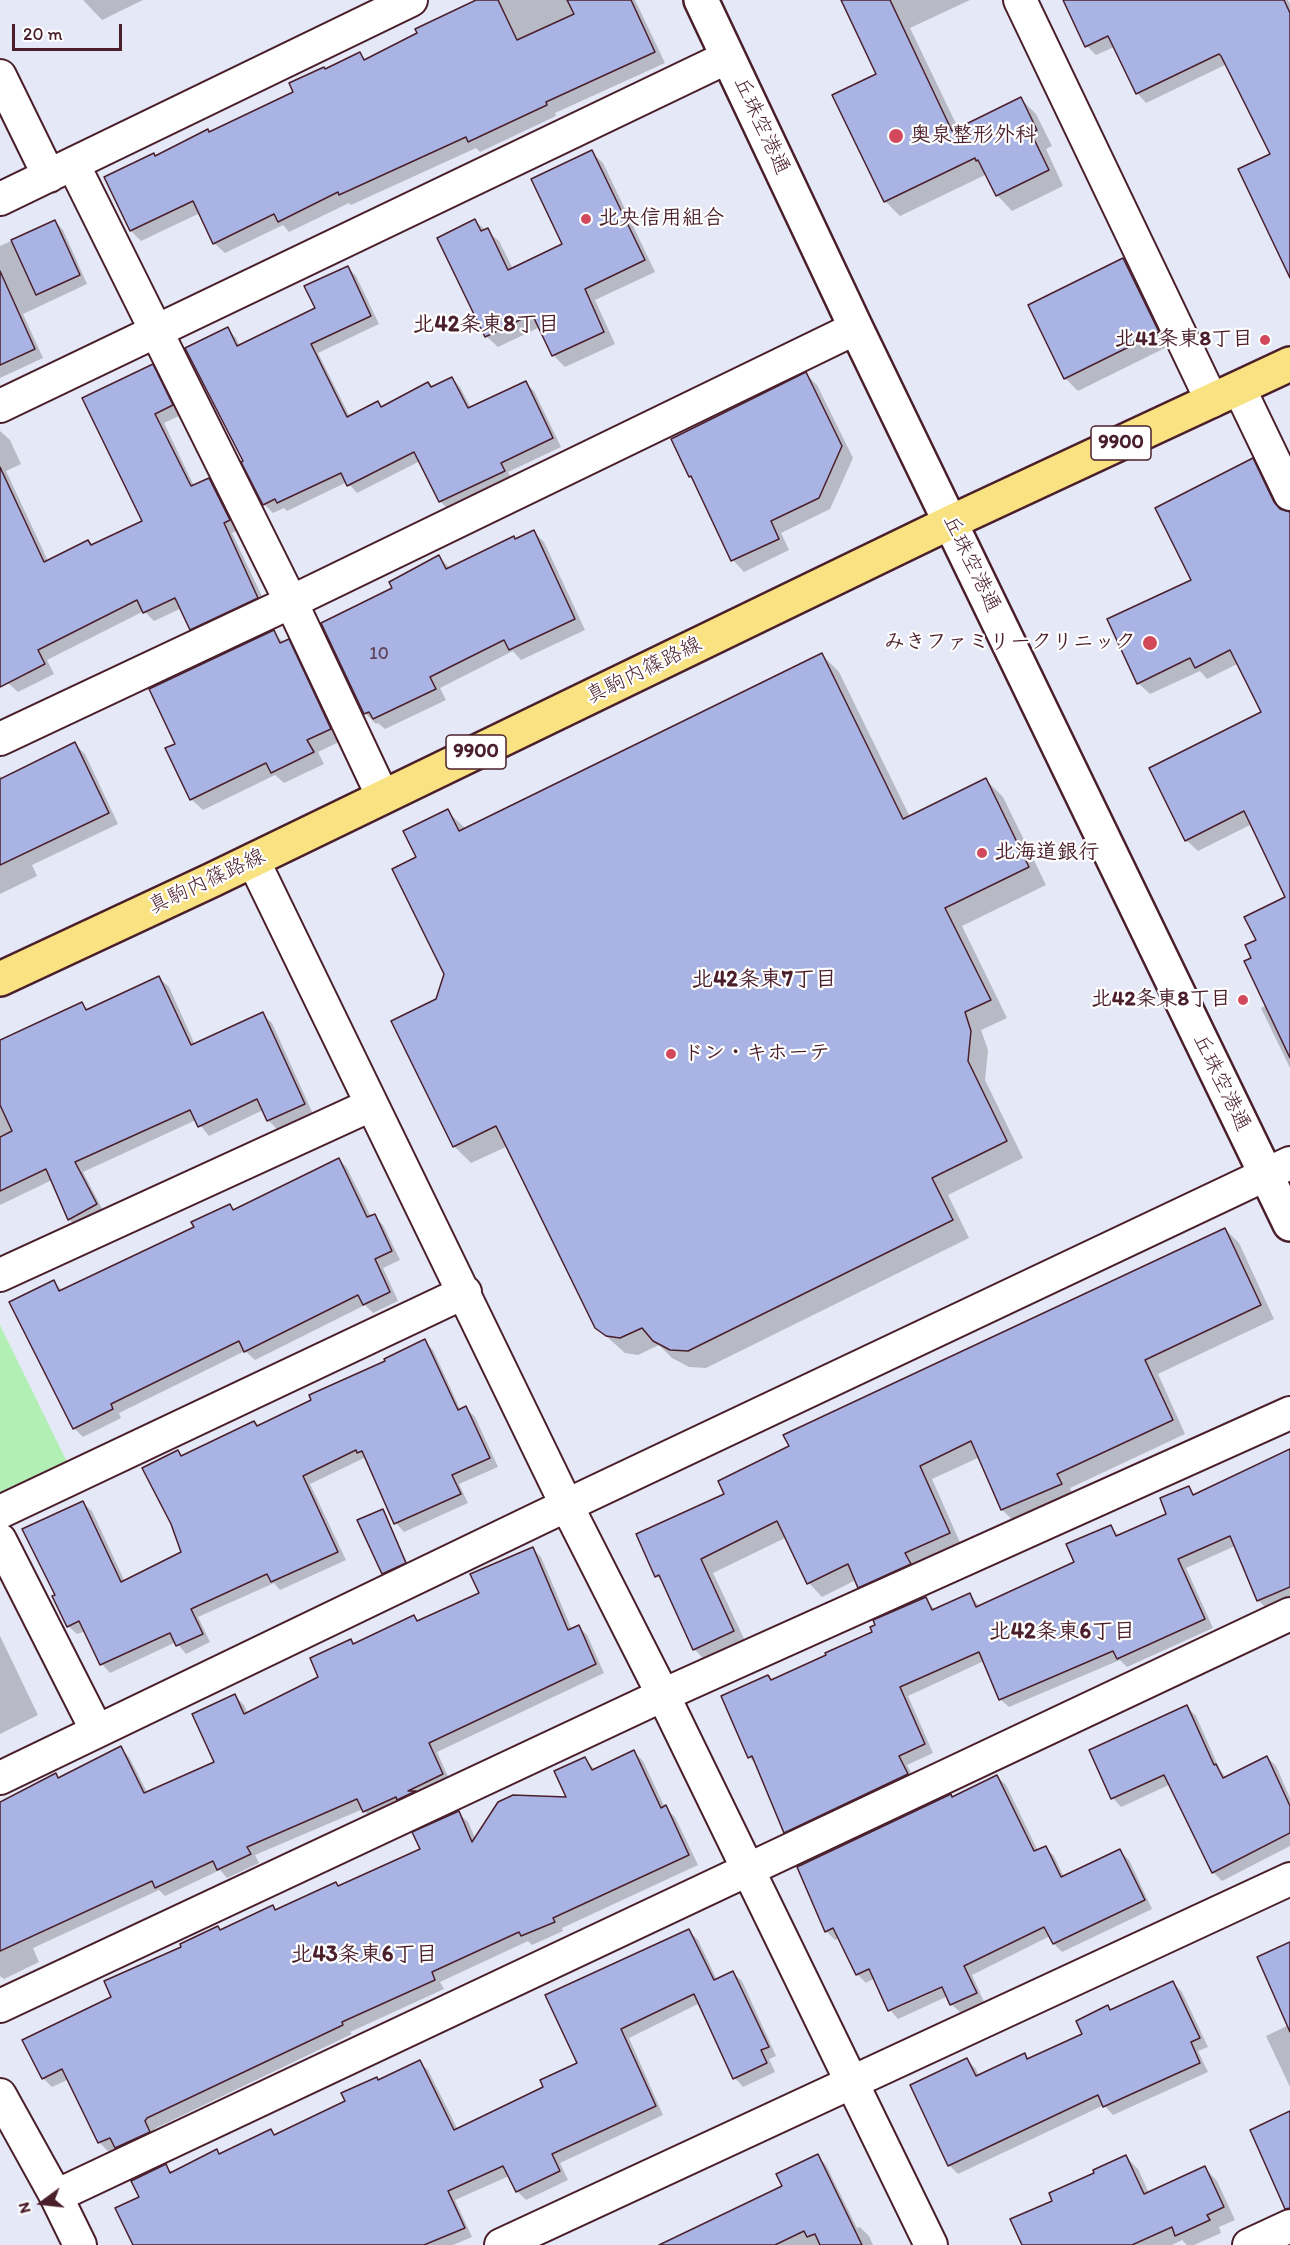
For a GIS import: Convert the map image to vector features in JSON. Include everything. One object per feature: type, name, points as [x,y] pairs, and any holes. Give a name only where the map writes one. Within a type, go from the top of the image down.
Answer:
[{"type":"main road","name":"丘珠空港通","points":[[701,0],[856,328],[951,522],[1278,1169],[1290,1224]]},
{"type":"main road","name":"真駒内篠路線","points":[[0,979],[254,860],[951,522],[1290,364]]},
{"type":"street","points":[[0,199],[411,0]]},
{"type":"street","points":[[1020,0],[1225,394],[1290,494]]},
{"type":"street","points":[[0,406],[728,57]]},
{"type":"street","points":[[0,76],[61,170],[155,332],[291,602],[383,797]]},
{"type":"street","points":[[0,739],[291,602],[856,328]]},
{"type":"street","points":[[254,860],[567,1506],[663,1695],[932,2245]]},
{"type":"street","points":[[0,1275],[371,1105]]},
{"type":"street","points":[[0,1778],[1278,1169]]},
{"type":"street","points":[[0,1512],[465,1292]]},
{"type":"street","points":[[0,2006],[663,1695],[1290,1413]]},
{"type":"street","points":[[0,1540],[97,1731]]},
{"type":"street","points":[[56,2196],[1290,1614]]},
{"type":"street","points":[[501,2245],[1290,1879]]},
{"type":"street","points":[[0,2094],[80,2245]]},
{"type":"street","points":[[1249,2245],[1290,2226]]},
{"type":"green space","points":[[0,1325],[67,1462],[0,1493]]},
{"type":"building","points":[[476,0],[498,0],[517,40],[574,14],[567,0],[631,0],[655,52],[546,102],[547,105],[468,142],[466,137],[339,195],[338,192],[278,222],[274,214],[213,244],[193,201],[130,231],[104,177],[154,153],[155,156],[208,129],[209,132],[293,92],[289,83],[324,67],[325,69],[360,52],[364,60],[417,33],[415,29]]},
{"type":"building","points":[[841,0],[890,0],[952,131],[1021,97],[1037,130],[1031,133],[1049,170],[996,196],[975,158],[884,202],[832,95],[876,74]]},
{"type":"building","points":[[1063,0],[1284,0],[1290,13],[1290,278],[1238,169],[1270,154],[1221,56],[1219,54],[1136,94],[1108,36],[1085,47]]},
{"type":"building","points":[[592,150],[645,260],[585,289],[604,332],[552,356],[532,314],[485,337],[437,238],[475,219],[481,231],[488,228],[508,270],[562,244],[531,179]]},
{"type":"building","points":[[55,220],[80,275],[36,295],[11,240]]},
{"type":"building","points":[[1123,258],[1159,332],[1064,379],[1028,305]]},
{"type":"building","points":[[348,266],[371,316],[311,344],[347,417],[378,401],[381,407],[428,382],[431,387],[452,377],[468,408],[526,381],[553,438],[501,463],[505,471],[439,502],[414,452],[347,486],[341,473],[277,503],[275,499],[263,505],[185,348],[228,327],[237,346],[315,308],[304,286]]},
{"type":"building","points":[[0,271],[35,349],[0,365]]},
{"type":"building","points":[[153,364],[173,405],[155,414],[191,486],[209,478],[230,520],[224,523],[258,598],[190,630],[175,598],[143,613],[137,600],[38,650],[45,664],[0,687],[0,467],[44,562],[88,540],[91,545],[142,521],[82,398]]},
{"type":"building","points":[[806,372],[842,446],[819,498],[771,521],[779,539],[731,561],[671,439]]},
{"type":"building","points":[[1253,458],[1274,502],[1280,509],[1290,512],[1290,1058],[1244,961],[1251,958],[1245,945],[1256,940],[1244,917],[1285,897],[1244,811],[1185,841],[1149,768],[1261,712],[1230,650],[1195,668],[1190,658],[1137,684],[1107,619],[1191,580],[1155,508]]},
{"type":"building","points":[[534,530],[575,619],[509,650],[504,640],[430,677],[436,689],[373,719],[369,712],[364,714],[321,623],[392,588],[389,582],[439,555],[446,569],[514,536],[515,539]]},
{"type":"building","points":[[274,630],[280,643],[289,639],[331,729],[307,740],[314,752],[271,773],[266,763],[190,800],[165,748],[175,744],[149,689]]},
{"type":"building","points":[[822,653],[903,819],[986,778],[1029,867],[945,908],[991,1000],[965,1012],[971,1031],[968,1061],[1007,1141],[932,1178],[953,1220],[688,1351],[670,1350],[653,1341],[642,1328],[620,1338],[606,1336],[595,1328],[496,1126],[453,1147],[391,1021],[436,999],[444,974],[392,869],[416,857],[403,831],[448,809],[459,831]]},
{"type":"building","points":[[75,742],[109,813],[0,865],[0,779]]},
{"type":"building","points":[[159,976],[191,1045],[263,1012],[305,1104],[267,1121],[257,1099],[198,1127],[190,1110],[75,1162],[97,1204],[68,1220],[46,1169],[0,1191],[0,1137],[12,1131],[0,1105],[0,1040],[82,1002],[86,1010]]},
{"type":"building","points":[[339,1158],[367,1217],[375,1214],[392,1251],[375,1259],[390,1292],[363,1305],[358,1295],[244,1352],[239,1341],[111,1404],[113,1409],[73,1429],[9,1302],[54,1280],[59,1291],[194,1227],[191,1222],[230,1204],[233,1210]]},
{"type":"building","points":[[1225,1228],[1261,1305],[1145,1360],[1173,1420],[1057,1474],[1062,1484],[1001,1510],[971,1441],[920,1466],[950,1533],[905,1553],[911,1564],[858,1588],[848,1564],[807,1584],[777,1521],[701,1559],[734,1631],[693,1650],[659,1575],[655,1577],[636,1534],[724,1494],[718,1481],[789,1446],[783,1435]]},
{"type":"building","points":[[425,1339],[458,1410],[466,1406],[490,1458],[452,1475],[461,1494],[394,1524],[362,1451],[357,1453],[356,1450],[303,1476],[338,1552],[271,1582],[267,1574],[191,1609],[203,1634],[176,1646],[170,1633],[100,1665],[79,1621],[67,1627],[52,1596],[55,1595],[22,1529],[83,1501],[121,1582],[181,1552],[171,1524],[142,1468],[178,1450],[181,1456],[254,1421],[257,1426],[311,1400],[309,1395],[385,1361],[384,1359]]},
{"type":"building","points":[[1290,1449],[1290,1587],[1257,1601],[1230,1536],[1178,1559],[1205,1619],[1117,1659],[1113,1651],[999,1700],[979,1652],[900,1687],[925,1744],[899,1756],[908,1774],[784,1833],[752,1756],[748,1758],[721,1696],[768,1675],[771,1680],[826,1655],[825,1653],[872,1632],[870,1627],[875,1625],[873,1620],[926,1597],[932,1610],[970,1593],[976,1607],[1074,1562],[1066,1544],[1111,1525],[1116,1536],[1166,1514],[1160,1498],[1189,1486],[1193,1495]]},
{"type":"building","points":[[383,1509],[406,1563],[382,1574],[357,1520]]},
{"type":"building","points":[[533,1547],[568,1630],[579,1625],[596,1664],[429,1743],[443,1774],[408,1791],[416,1791],[363,1812],[357,1799],[247,1847],[251,1854],[217,1870],[213,1861],[155,1888],[152,1881],[0,1951],[0,1802],[56,1773],[58,1778],[121,1746],[144,1793],[214,1762],[192,1714],[235,1694],[244,1714],[318,1677],[310,1658],[351,1639],[353,1644],[414,1615],[417,1621],[479,1593],[470,1574]]},
{"type":"building","points":[[1187,1705],[1214,1765],[1216,1764],[1223,1778],[1267,1756],[1290,1806],[1290,1833],[1212,1873],[1164,1775],[1111,1799],[1089,1750]]},
{"type":"building","points":[[634,1750],[661,1808],[666,1805],[689,1855],[553,1918],[555,1922],[521,1936],[519,1932],[432,1972],[435,1980],[342,2022],[343,2025],[147,2118],[145,2121],[150,2132],[115,2148],[110,2138],[98,2143],[62,2069],[42,2079],[22,2040],[111,1997],[104,1981],[181,1947],[180,1944],[218,1926],[220,1930],[273,1905],[275,1910],[336,1882],[338,1886],[420,1849],[412,1832],[459,1811],[472,1842],[498,1802],[513,1795],[566,1797],[554,1771],[585,1757],[592,1770]]},
{"type":"building","points":[[997,1775],[1034,1851],[1046,1846],[1061,1877],[1120,1849],[1145,1900],[1053,1944],[1044,1927],[964,1966],[977,1993],[950,2005],[942,1987],[888,2011],[869,1969],[856,1975],[833,1928],[825,1932],[797,1867],[951,1794],[952,1797]]},
{"type":"building","points":[[689,1929],[714,1980],[733,1971],[769,2047],[761,2050],[767,2063],[733,2079],[694,1994],[621,2029],[656,2106],[552,2154],[560,2171],[516,2192],[503,2166],[448,2191],[465,2228],[424,2245],[133,2245],[115,2208],[139,2197],[131,2181],[166,2164],[170,2173],[217,2149],[219,2154],[271,2129],[274,2135],[345,2101],[341,2093],[377,2077],[378,2080],[420,2060],[454,2130],[543,2087],[540,2080],[577,2063],[545,1995]]},
{"type":"building","points":[[1290,1942],[1290,2032],[1257,1957]]},
{"type":"building","points":[[1173,1981],[1200,2038],[1191,2042],[1200,2063],[1103,2107],[1098,2095],[948,2166],[910,2085],[967,2058],[976,2076],[1025,2053],[1027,2059],[1082,2034],[1076,2021],[1108,2005],[1110,2010]]},
{"type":"building","points":[[1290,2111],[1290,2208],[1285,2209],[1250,2130]]},
{"type":"building","points":[[818,2154],[862,2245],[820,2245],[815,2234],[807,2237],[804,2231],[775,2245],[659,2245],[782,2186],[776,2174]]},
{"type":"building","points":[[1126,2155],[1144,2194],[1205,2166],[1224,2207],[1207,2215],[1210,2220],[1175,2236],[1172,2227],[1132,2245],[1022,2245],[1010,2219],[1052,2201],[1049,2193],[1094,2173],[1093,2170]]},
{"type":"place","name":"奥泉整形外科","points":[[896,136]]},
{"type":"place","name":"北央信用組合","points":[[586,219]]},
{"type":"place","name":"北41条東8丁目","points":[[1265,340]]},
{"type":"place","name":"みきファミリークリニック","points":[[1150,643]]},
{"type":"place","name":"北海道銀行","points":[[982,853]]},
{"type":"place","name":"北42条東8丁目","points":[[1243,1000]]},
{"type":"place","name":"ドン・キホーテ","points":[[671,1054]]},
{"type":"district","name":"北42条東8丁目","points":[[486,325]]},
{"type":"district","name":"北42条東7丁目","points":[[764,980]]},
{"type":"district","name":"北42条東6丁目","points":[[1062,1632]]},
{"type":"district","name":"北43条東6丁目","points":[[364,1955]]}]
